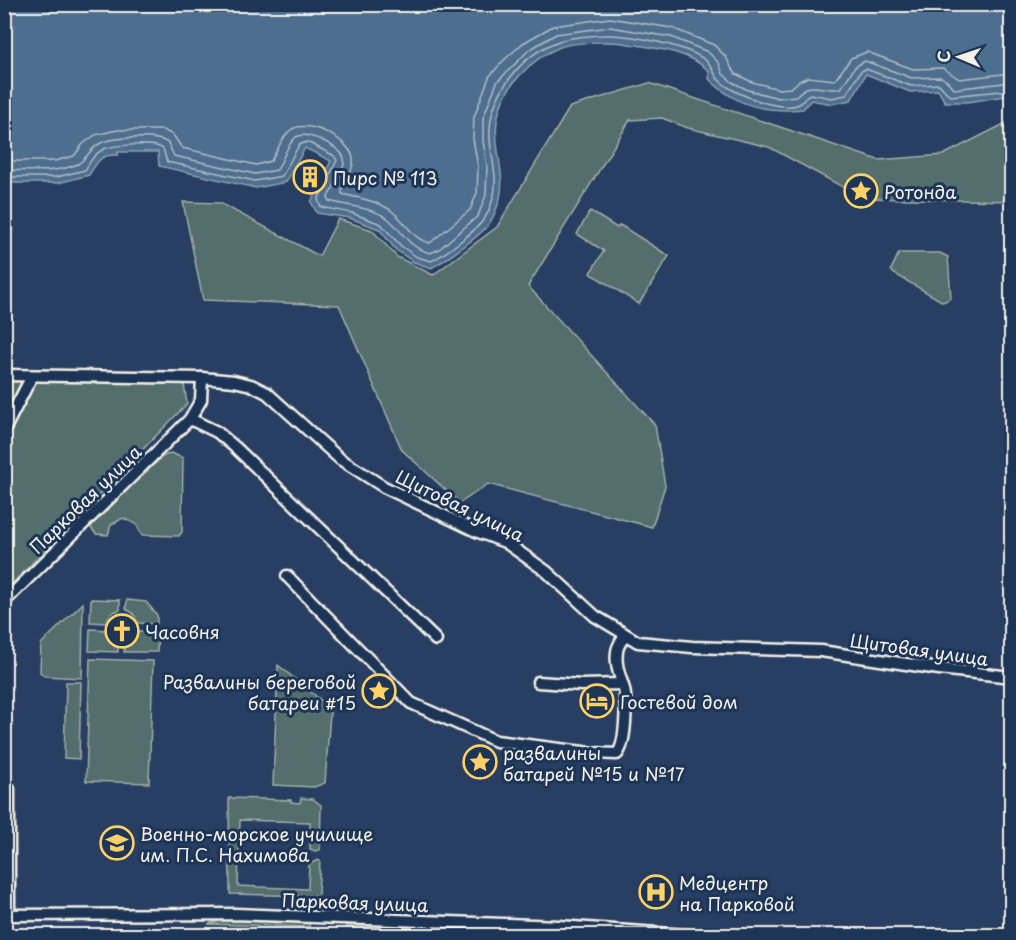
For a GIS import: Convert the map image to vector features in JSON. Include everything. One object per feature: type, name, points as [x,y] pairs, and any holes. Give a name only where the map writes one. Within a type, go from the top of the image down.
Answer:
[{"type":"street","name":"Щитовая улица","points":[[4,375],[202,378],[251,385],[267,393],[340,459],[384,487],[476,531],[505,542],[546,571],[595,616],[638,642],[692,647],[821,651],[939,669],[1011,677]]},
{"type":"street","points":[[4,430],[32,376]]},
{"type":"street","name":"Парковая улица","points":[[4,602],[190,419],[201,400],[202,378]]},
{"type":"street","points":[[190,419],[217,432],[236,448],[436,640]]},
{"type":"street","points":[[287,576],[411,703],[496,741],[617,754],[622,746],[625,706],[617,649],[625,635]]},
{"type":"street","points":[[538,682],[581,685],[622,684]]},
{"type":"street","name":"Парковая улица","points":[[4,789],[9,789],[7,915],[235,914],[559,926],[699,936]]},
{"type":"green space","points":[[649,83],[878,160],[943,155],[1012,120],[1011,201],[863,198],[769,147],[688,128],[662,118],[630,120],[528,286],[655,425],[665,486],[652,527],[488,484],[460,503],[402,450],[339,305],[203,300],[183,202],[220,203],[319,256],[338,219],[372,230],[397,257],[433,275],[497,227],[570,107]]},
{"type":"green space","points":[[590,211],[617,228],[620,225],[669,256],[639,304],[590,273],[604,251],[577,234]]},
{"type":"green space","points":[[899,253],[940,253],[948,257],[951,298],[943,302],[893,273],[891,270]]},
{"type":"green space","points":[[5,380],[184,384],[187,404],[5,591]]},
{"type":"green space","points":[[171,453],[183,458],[182,532],[179,536],[142,535],[136,524],[123,518],[111,525],[108,535],[96,534],[91,528],[94,521],[162,457]]},
{"type":"green space","points":[[91,599],[120,600],[120,610],[111,614],[106,623],[90,622]]},
{"type":"green space","points":[[127,600],[146,602],[157,615],[157,624],[138,623],[133,613],[126,609]]},
{"type":"green space","points":[[83,603],[82,678],[44,676],[40,672],[41,644]]},
{"type":"green space","points":[[90,629],[108,630],[108,635],[118,643],[118,652],[89,651]]},
{"type":"green space","points":[[138,631],[158,632],[157,652],[124,652],[125,643],[136,637]]},
{"type":"green space","points":[[90,659],[153,661],[149,783],[86,781]]},
{"type":"green space","points":[[278,665],[323,702],[330,712],[325,783],[314,787],[273,785]]},
{"type":"green space","points":[[66,682],[81,682],[79,759],[64,758]]},
{"type":"green space","points":[[229,798],[291,800],[291,802],[300,803],[301,798],[313,799],[321,805],[320,850],[315,851],[310,849],[310,822],[240,820],[238,886],[308,889],[309,864],[318,860],[320,861],[316,896],[230,894]]},
{"type":"green space","points":[[226,919],[310,922],[309,927],[208,924]]},
{"type":"green space","points":[[346,922],[554,930],[554,934],[346,927]]},
{"type":"water","points":[[4,5],[1011,5],[1011,95],[968,102],[945,102],[938,90],[910,92],[866,74],[851,100],[832,104],[811,100],[803,109],[776,110],[752,106],[730,96],[709,79],[709,71],[680,54],[623,43],[566,45],[549,52],[528,67],[504,97],[496,131],[502,179],[501,189],[491,221],[470,241],[431,268],[414,262],[396,250],[379,229],[350,218],[317,213],[311,202],[331,161],[305,148],[286,182],[256,188],[159,166],[158,152],[118,152],[118,155],[100,159],[89,175],[58,183],[5,183]]},
{"type":"place","name":"Пирс № 113","points":[[310,177]]},
{"type":"place","name":"Ротонда","points":[[861,191]]},
{"type":"place","name":"Часовня","points":[[122,631]]},
{"type":"place","name":"Развалины береговой батареи #15","points":[[379,691]]},
{"type":"place","name":"Гостевой дом","points":[[597,701]]},
{"type":"place","name":"развалины батарей №15 и №17","points":[[480,762]]},
{"type":"place","name":"Военно-морское училище им. П.С. Нахимова","points":[[117,843]]},
{"type":"place","name":"Медцентр на Парковой","points":[[656,892]]}]
